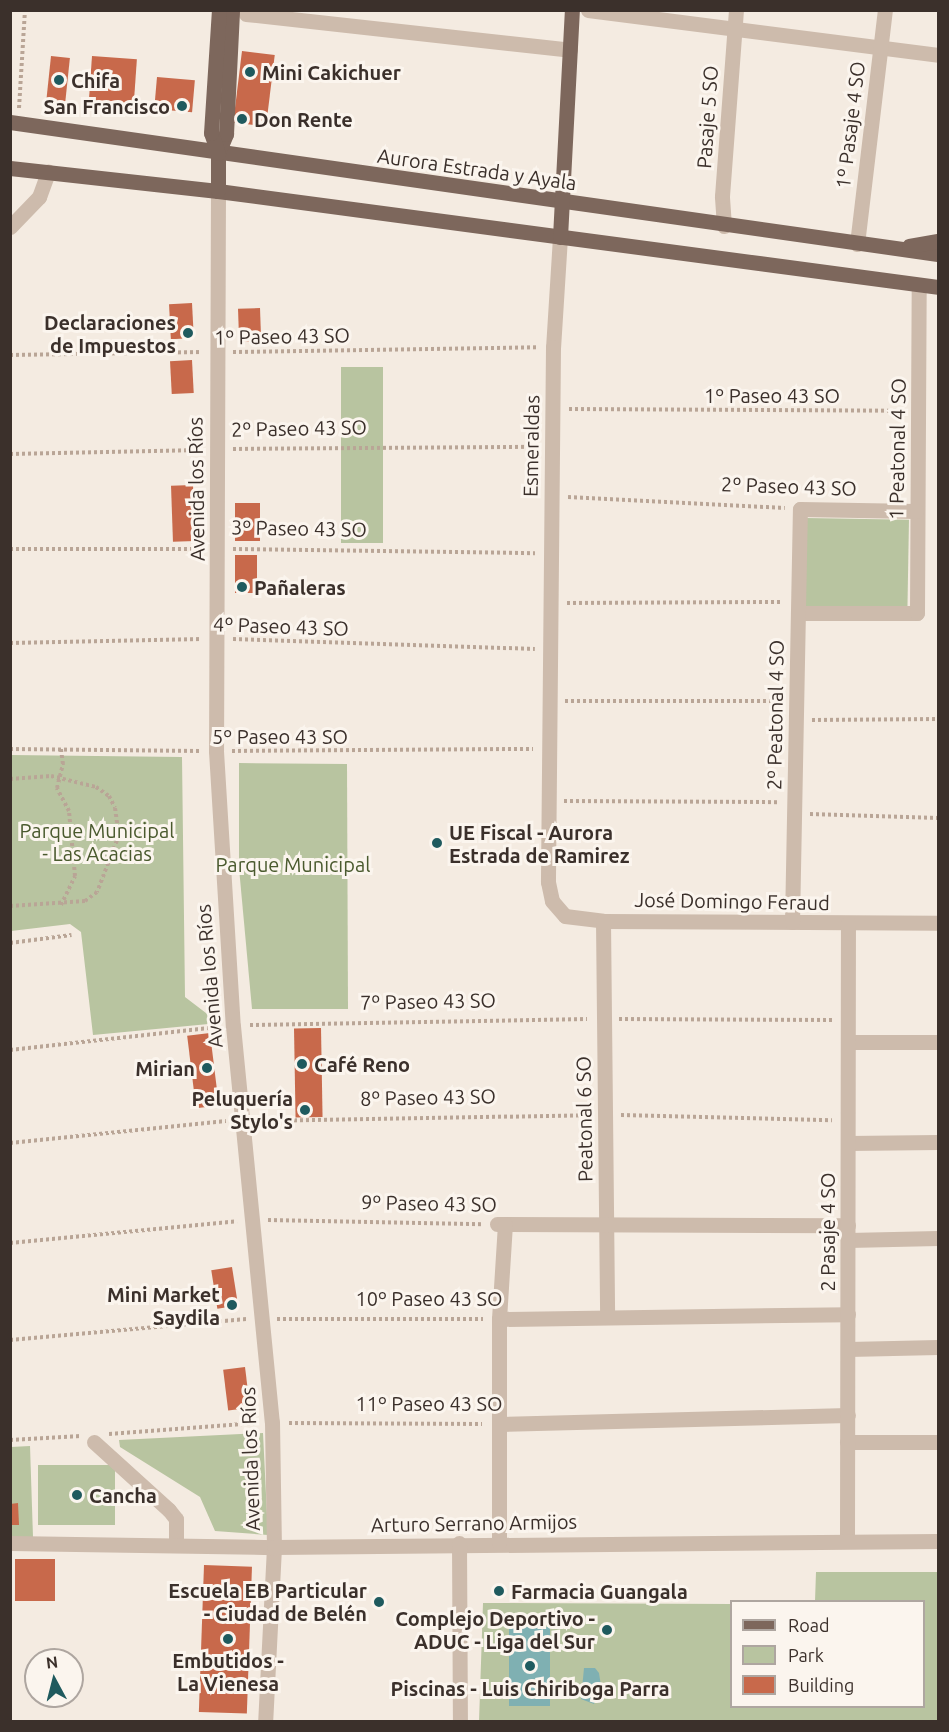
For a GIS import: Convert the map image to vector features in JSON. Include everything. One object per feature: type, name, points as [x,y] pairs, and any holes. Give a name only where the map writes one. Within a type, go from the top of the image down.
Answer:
[{"type":"main road","name":"Avenida los Ríos","points":[[218,191],[218,153],[211,133],[219,10]]},
{"type":"main road","name":"Esmeraldas","points":[[560,237],[572,10]]},
{"type":"main road","name":"Avenida los Ríos","points":[[218,153],[226,134],[239,12]]},
{"type":"main road","name":"Aurora Estrada y Ayala","points":[[15,123],[724,226],[939,254]]},
{"type":"main road","points":[[10,168],[218,191],[939,287]]},
{"type":"main road","points":[[895,249],[939,241]]},
{"type":"street","points":[[588,10],[735,32],[939,55]]},
{"type":"street","name":"Pasaje 5 SO","points":[[724,226],[722,196],[736,10]]},
{"type":"street","name":"1º Pasaje 4 SO","points":[[857,244],[885,10]]},
{"type":"street","points":[[239,12],[570,50]]},
{"type":"street","points":[[10,227],[39,197],[48,172]]},
{"type":"street","name":"Avenida los Ríos","points":[[218,191],[215,450],[218,548],[216,751],[233,1026],[272,1422],[274,1547],[266,1722]]},
{"type":"street","name":"Esmeraldas","points":[[548,882],[553,347],[560,237]]},
{"type":"street","name":"1 Peatonal 4 SO","points":[[798,607],[917,613],[916,511],[920,285]]},
{"type":"street","name":"2º Paseo 43 SO","points":[[800,509],[916,511]]},
{"type":"street","name":"2º Peatonal 4 SO","points":[[792,922],[800,509]]},
{"type":"street","name":"José Domingo Feraud","points":[[548,882],[552,901],[566,916],[603,921],[939,923]]},
{"type":"street","name":"Peatonal 6 SO","points":[[603,921],[607,1316]]},
{"type":"street","name":"2 Pasaje 4 SO","points":[[847,1540],[848,923]]},
{"type":"street","points":[[848,1042],[939,1042]]},
{"type":"street","points":[[848,1143],[939,1142]]},
{"type":"street","points":[[499,1543],[501,1224]]},
{"type":"street","name":"9º Paseo 43 SO","points":[[501,1224],[848,1232],[939,1238]]},
{"type":"street","name":"10º Paseo 43 SO","points":[[499,1319],[848,1314]]},
{"type":"street","points":[[848,1349],[939,1347]]},
{"type":"street","name":"11º Paseo 43 SO","points":[[501,1424],[848,1415]]},
{"type":"street","points":[[98,1437],[176,1519],[176,1545]]},
{"type":"street","points":[[848,1442],[939,1442]]},
{"type":"street","name":"Arturo Serrano Armijos","points":[[10,1543],[274,1547],[459,1543],[939,1541]]},
{"type":"street","points":[[459,1543],[460,1722]]},
{"type":"path","points":[[15,123],[25,10]]},
{"type":"path","name":"1º Paseo 43 SO","points":[[10,355],[553,347]]},
{"type":"path","name":"1º Paseo 43 SO","points":[[553,409],[919,411]]},
{"type":"path","name":"2º Paseo 43 SO","points":[[10,454],[552,447]]},
{"type":"path","name":"2º Paseo 43 SO","points":[[552,496],[800,509]]},
{"type":"path","name":"3º Paseo 43 SO","points":[[10,549],[218,548],[551,553]]},
{"type":"path","points":[[551,604],[798,607]]},
{"type":"path","name":"4º Paseo 43 SO","points":[[10,643],[217,639],[550,649]]},
{"type":"path","points":[[549,701],[796,701]]},
{"type":"path","points":[[796,720],[939,719]]},
{"type":"path","name":"5º Paseo 43 SO","points":[[10,749],[216,751],[549,749]]},
{"type":"path","points":[[61,906],[75,876],[69,811],[57,788],[62,749]]},
{"type":"path","points":[[10,779],[59,777],[96,787],[109,796],[115,808],[119,835],[97,892],[85,901],[61,906],[10,906]]},
{"type":"path","points":[[549,801],[795,808],[939,818]]},
{"type":"path","points":[[10,943],[71,935]]},
{"type":"path","name":"7º Paseo 43 SO","points":[[10,1050],[233,1026],[604,1019],[848,1020]]},
{"type":"path","name":"8º Paseo 43 SO","points":[[10,1143],[243,1121],[605,1114],[848,1120]]},
{"type":"path","name":"9º Paseo 43 SO","points":[[10,1243],[251,1220],[501,1224]]},
{"type":"path","name":"10º Paseo 43 SO","points":[[10,1340],[262,1319],[499,1319]]},
{"type":"path","name":"11º Paseo 43 SO","points":[[10,1440],[98,1437],[272,1422],[501,1424]]},
{"type":"green space","points":[[341,367],[383,367],[383,543],[341,543]]},
{"type":"green space","points":[[806,518],[909,520],[907,608],[804,606]]},
{"type":"green space","name":"Parque Municipal - Las Acacias","points":[[11,755],[182,757],[185,997],[219,1023],[93,1035],[81,932],[70,924],[11,931]]},
{"type":"green space","name":"Parque Municipal","points":[[239,763],[347,764],[348,1009],[252,1009],[239,868]]},
{"type":"green space","points":[[263,1433],[268,1535],[215,1531],[200,1497],[120,1447],[119,1440]]},
{"type":"green space","points":[[30,1446],[33,1537],[11,1537],[11,1447]]},
{"type":"green space","name":"Cancha","points":[[38,1465],[115,1465],[115,1525],[38,1525]]},
{"type":"green space","name":"Complejo Deportivo - ADUC - Liga del Sur","points":[[816,1572],[938,1572],[938,1721],[479,1722],[483,1603],[730,1604],[730,1708],[925,1708],[925,1600],[815,1600]]},
{"type":"water","name":"Piscinas - Luis Chiriboga Parra","points":[[509,1627],[550,1627],[550,1706],[509,1706]]},
{"type":"water","points":[[584,1668],[595,1668],[599,1673],[601,1686],[594,1704],[581,1699]]},
{"type":"building","points":[[242,51],[275,55],[266,126],[233,122]]},
{"type":"building","name":"Chifa","points":[[51,56],[70,58],[65,105],[46,103]]},
{"type":"building","points":[[92,56],[137,59],[133,110],[88,107]]},
{"type":"building","points":[[157,77],[195,80],[192,112],[154,109]]},
{"type":"building","points":[[192,303],[194,338],[171,339],[169,304]]},
{"type":"building","points":[[260,308],[261,341],[239,342],[238,309]]},
{"type":"building","points":[[192,360],[194,393],[172,394],[170,361]]},
{"type":"building","points":[[193,485],[195,541],[173,542],[171,486]]},
{"type":"building","points":[[235,503],[260,503],[260,541],[235,541]]},
{"type":"building","points":[[235,555],[257,555],[257,593],[235,593]]},
{"type":"building","points":[[294,1028],[321,1028],[323,1117],[296,1117]]},
{"type":"building","points":[[210,1033],[219,1105],[196,1108],[187,1036]]},
{"type":"building","points":[[232,1267],[238,1306],[217,1309],[211,1270]]},
{"type":"building","points":[[245,1367],[250,1408],[228,1410],[223,1370]]},
{"type":"building","points":[[18,1503],[19,1525],[10,1525],[10,1504]]},
{"type":"building","points":[[15,1559],[55,1559],[55,1601],[15,1601]]},
{"type":"building","name":"Embutidos - La Vienesa","points":[[204,1565],[252,1567],[247,1714],[199,1712]]},
{"type":"place","name":"Mini Cakichuer","points":[[250,72]]},
{"type":"place","name":"Chifa","points":[[59,80]]},
{"type":"place","name":"San Francisco","points":[[182,106]]},
{"type":"place","name":"Don Rente","points":[[242,119]]},
{"type":"place","name":"Declaraciones de Impuestos","points":[[188,333]]},
{"type":"place","name":"Pañaleras","points":[[242,587]]},
{"type":"place","name":"UE Fiscal - Aurora Estrada de Ramirez","points":[[437,843]]},
{"type":"place","name":"Café Reno","points":[[302,1064]]},
{"type":"place","name":"Mirian","points":[[207,1068]]},
{"type":"place","name":"Peluquería Stylo's","points":[[305,1110]]},
{"type":"place","name":"Mini Market Saydila","points":[[232,1305]]},
{"type":"place","name":"Cancha","points":[[77,1495]]},
{"type":"place","name":"Farmacia Guangala","points":[[499,1591]]},
{"type":"place","name":"Escuela EB Particular - Ciudad de Belén","points":[[379,1602]]},
{"type":"place","name":"Complejo Deportivo - ADUC - Liga del Sur","points":[[607,1630]]},
{"type":"place","name":"Embutidos - La Vienesa","points":[[228,1639]]},
{"type":"place","name":"Piscinas - Luis Chiriboga Parra","points":[[530,1666]]}]
